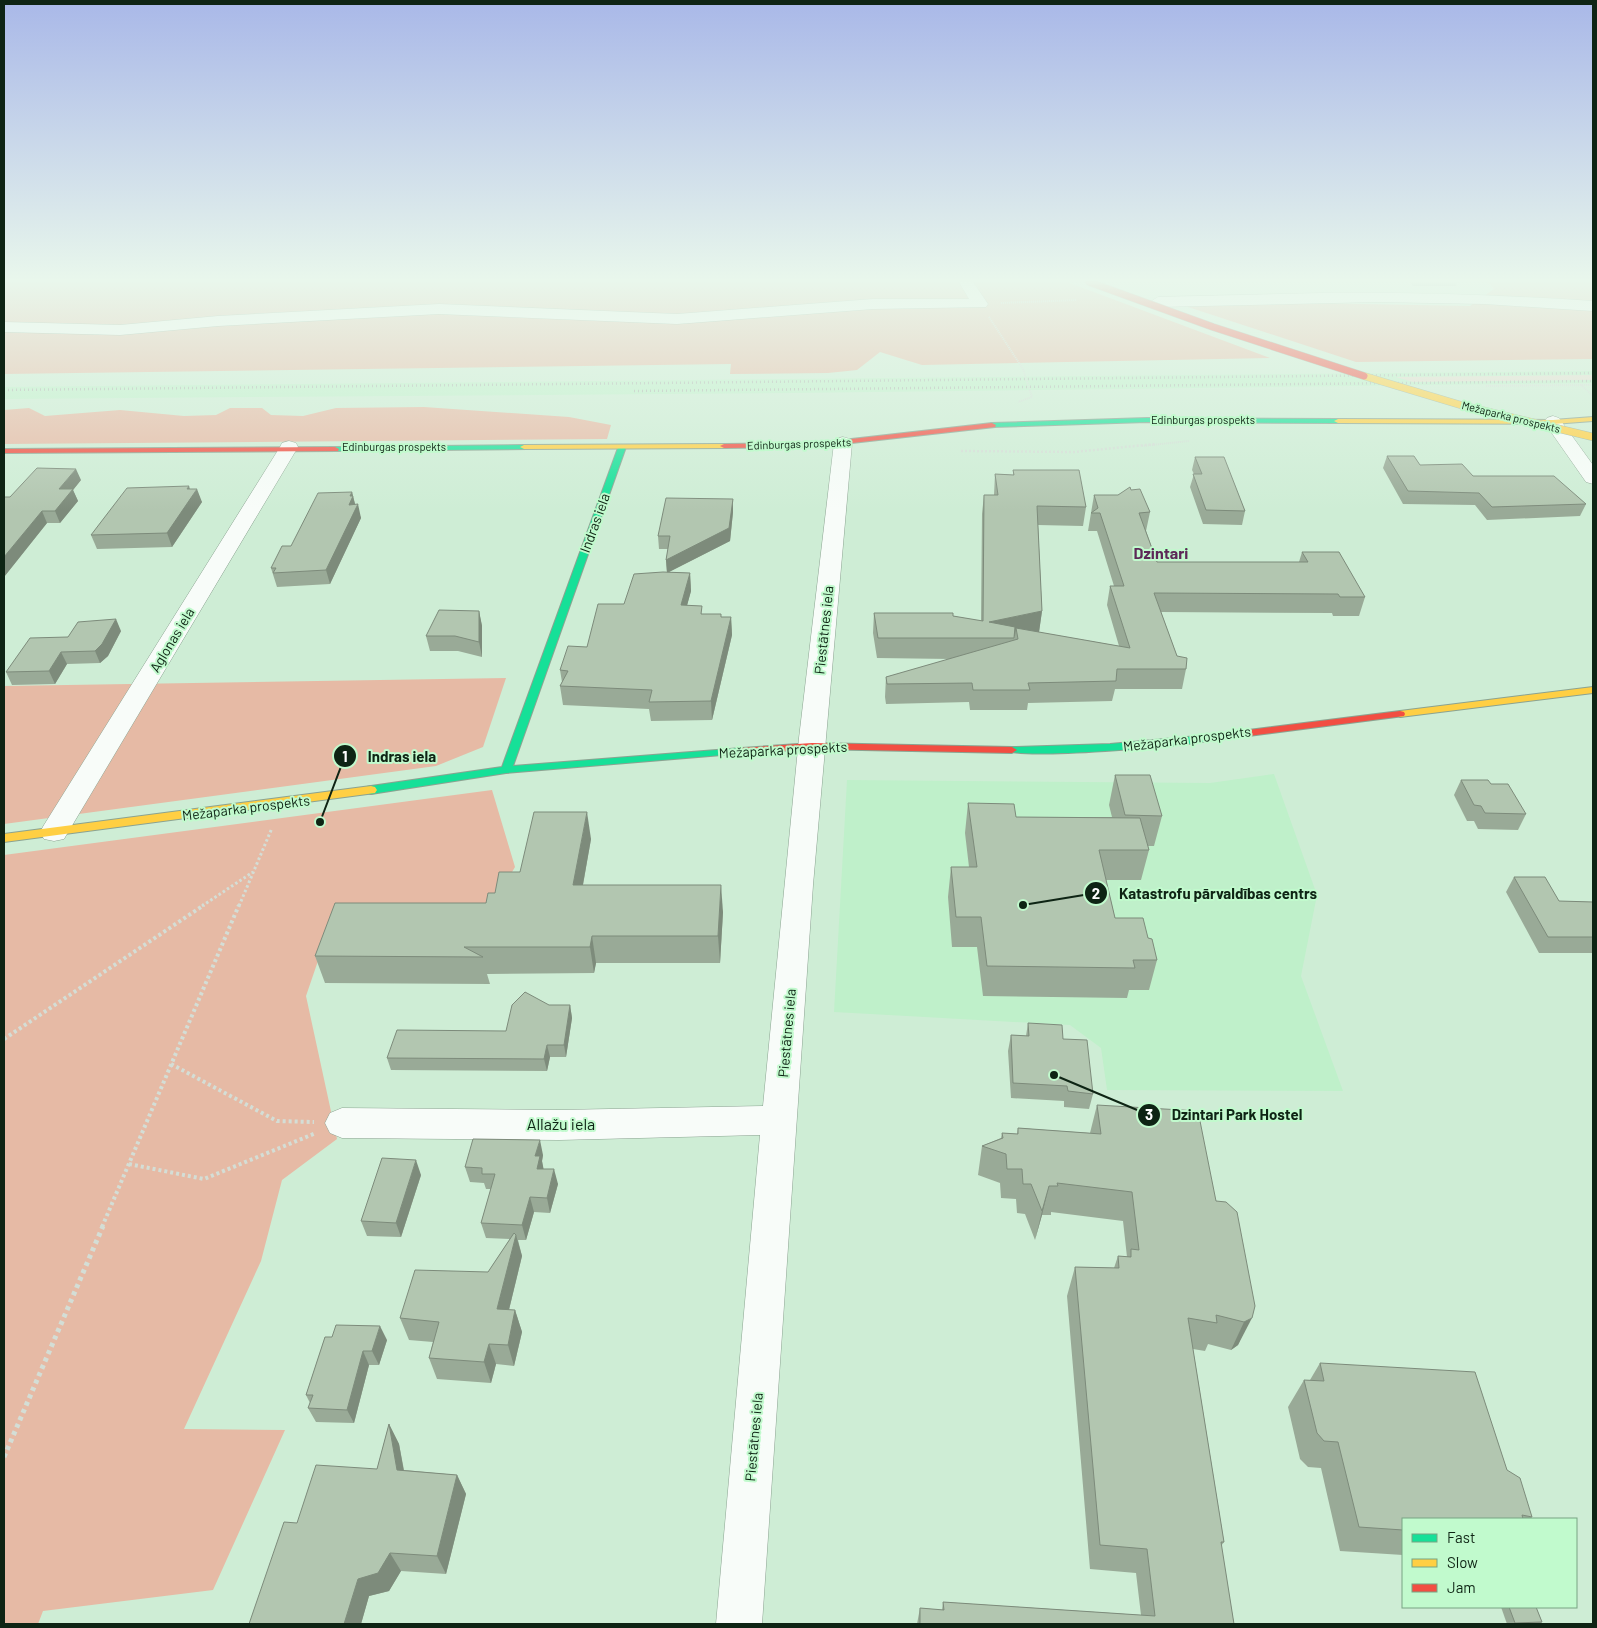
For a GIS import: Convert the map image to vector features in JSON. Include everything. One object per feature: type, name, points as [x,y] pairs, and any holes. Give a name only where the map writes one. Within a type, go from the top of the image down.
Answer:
[{"type":"street","name":"Mežaparka prospekts","points":[[1303,358],[1437,398],[1593,437]]},
{"type":"street","name":"Edinburgas prospekts","points":[[4,451],[843,443],[1002,424],[1078,422],[1244,420],[1559,429],[1593,419]]},
{"type":"street","points":[[1559,429],[1593,437]]},
{"type":"street","points":[[1559,429],[1593,478]]},
{"type":"street","name":"Piestātnes iela","points":[[739,1624],[779,1120],[812,746],[843,443]]},
{"type":"street","name":"Indras iela","points":[[506,770],[622,446]]},
{"type":"street","name":"Aglonas iela","points":[[54,832],[289,447]]},
{"type":"street","name":"Mežaparka prospekts","points":[[4,838],[321,798],[506,770],[812,746],[1058,751],[1144,746],[1593,690]]},
{"type":"street","name":"Allažu iela","points":[[342,1123],[559,1125],[779,1120]]},
{"type":"path","points":[[1013,404],[1032,397],[1023,369],[1016,358]]},
{"type":"path","points":[[1581,385],[1593,396]]},
{"type":"path","points":[[1486,386],[1593,385]]},
{"type":"path","points":[[4,1457],[272,828]]},
{"type":"path","points":[[4,1039],[253,872]]},
{"type":"path","points":[[171,1064],[277,1121],[342,1123]]},
{"type":"path","points":[[129,1164],[204,1179],[342,1123]]},
{"type":"shaded area","points":[[4,358],[872,358],[857,370],[828,373],[730,374],[731,364],[4,374]]},
{"type":"shaded area","points":[[899,358],[1270,358],[922,365]]},
{"type":"shaded area","points":[[1344,358],[1593,358],[1593,359],[1356,362]]},
{"type":"shaded area","points":[[1593,371],[1593,383],[792,393],[4,399],[4,387]]},
{"type":"shaded area","points":[[1593,375],[1593,380],[1413,382],[1396,377]]},
{"type":"shaded area","points":[[424,407],[569,417],[611,425],[607,439],[4,444],[4,410],[29,408],[45,416],[120,410],[184,416],[216,415],[230,408],[262,408],[271,415],[303,416],[336,408]]},
{"type":"shaded area","points":[[506,678],[483,747],[436,766],[4,824],[4,686]]},
{"type":"shaded area","points":[[1274,774],[1317,895],[1301,976],[1343,1091],[1107,1090],[1101,1048],[1070,1025],[834,1012],[847,780],[1210,783]]},
{"type":"shaded area","points":[[492,790],[515,867],[486,916],[333,917],[306,996],[337,1139],[282,1180],[261,1261],[184,1429],[285,1430],[213,1590],[43,1611],[38,1624],[4,1624],[4,855]]},
{"type":"building","points":[[1387,456],[1414,456],[1420,465],[1462,464],[1473,476],[1554,476],[1586,504],[1492,507],[1479,493],[1408,491]]},
{"type":"building","points":[[1195,457],[1224,457],[1245,511],[1206,510],[1193,474],[1202,474]]},
{"type":"building","points":[[37,468],[76,469],[59,489],[73,489],[55,511],[42,511],[4,557],[4,497],[10,497]]},
{"type":"building","points":[[1013,470],[1079,470],[1086,507],[1037,506],[1042,611],[989,622],[1015,627],[1014,638],[878,638],[874,613],[953,613],[953,616],[983,621],[984,495],[998,495],[995,474],[1014,475]]},
{"type":"building","points":[[189,486],[187,489],[197,489],[167,533],[91,535],[127,488]]},
{"type":"building","points":[[1130,487],[1131,490],[1140,489],[1150,512],[1139,513],[1157,562],[1308,562],[1302,552],[1339,552],[1365,597],[1340,597],[1338,594],[1154,593],[1177,656],[1187,658],[1186,669],[1117,669],[1116,681],[1028,683],[1030,690],[973,690],[972,683],[887,684],[886,677],[1018,639],[1016,628],[1130,648],[1110,586],[1124,586],[1100,513],[1091,513],[1098,508],[1094,495],[1118,495]]},
{"type":"building","points":[[352,492],[350,496],[353,496],[349,505],[358,504],[326,570],[273,573],[276,568],[271,568],[282,546],[291,546],[318,493]]},
{"type":"building","points":[[666,498],[733,499],[729,528],[666,560],[670,536],[658,536]]},
{"type":"building","points":[[690,573],[681,605],[702,606],[701,614],[721,614],[721,617],[731,617],[711,701],[649,702],[652,690],[560,686],[568,671],[560,670],[568,646],[587,647],[598,604],[624,604],[634,574]]},
{"type":"building","points":[[439,610],[479,611],[479,642],[455,636],[426,636]]},
{"type":"building","points":[[116,619],[102,644],[95,651],[61,652],[49,671],[6,672],[30,638],[68,637],[78,622]]},
{"type":"building","points":[[1115,775],[1150,775],[1162,816],[1125,815]]},
{"type":"building","points":[[1461,780],[1488,780],[1491,784],[1508,784],[1526,814],[1485,813],[1481,806],[1474,805]]},
{"type":"building","points":[[968,803],[1014,804],[1016,817],[1140,818],[1149,850],[1099,850],[1115,918],[1143,918],[1148,938],[1152,939],[1157,960],[1133,960],[1135,968],[987,966],[981,917],[956,917],[951,867],[977,867]]},
{"type":"building","points":[[534,812],[587,812],[573,885],[721,885],[718,936],[592,936],[590,947],[464,947],[483,957],[315,956],[335,903],[486,903],[488,893],[495,893],[499,872],[520,872]]},
{"type":"building","points":[[1514,877],[1545,877],[1559,901],[1593,902],[1593,937],[1548,937]]},
{"type":"building","points":[[525,992],[549,1005],[570,1005],[564,1045],[547,1045],[544,1059],[387,1058],[397,1030],[506,1031],[512,1005]]},
{"type":"building","points":[[1028,1023],[1062,1025],[1063,1039],[1087,1040],[1093,1094],[1068,1091],[1067,1086],[1013,1083],[1011,1035],[1029,1036]]},
{"type":"building","points":[[1097,1105],[1198,1111],[1216,1201],[1226,1202],[1237,1212],[1255,1306],[1252,1318],[1244,1322],[1216,1315],[1217,1323],[1188,1318],[1224,1542],[1221,1542],[1234,1624],[920,1624],[920,1608],[944,1610],[943,1602],[1155,1616],[1147,1549],[1100,1545],[1075,1267],[1119,1268],[1118,1256],[1131,1257],[1131,1249],[1139,1250],[1132,1192],[1057,1183],[1058,1186],[1049,1186],[1042,1211],[1031,1184],[1023,1184],[1022,1169],[1007,1169],[1006,1154],[982,1146],[1003,1138],[1002,1133],[1018,1134],[1018,1128],[1101,1134]]},
{"type":"building","points":[[473,1139],[540,1140],[535,1156],[540,1156],[537,1169],[554,1169],[547,1198],[530,1197],[522,1225],[481,1223],[495,1174],[482,1174],[482,1168],[465,1167]]},
{"type":"building","points":[[382,1158],[416,1160],[396,1223],[361,1221]]},
{"type":"building","points":[[514,1233],[516,1235],[497,1309],[515,1310],[508,1345],[489,1344],[484,1362],[429,1358],[439,1322],[400,1318],[415,1270],[488,1272]]},
{"type":"building","points":[[336,1325],[380,1326],[372,1351],[363,1351],[347,1410],[308,1408],[313,1395],[306,1395],[325,1337],[332,1337]]},
{"type":"building","points":[[1320,1363],[1475,1372],[1507,1470],[1520,1478],[1532,1517],[1522,1515],[1523,1518],[1402,1518],[1402,1530],[1359,1527],[1338,1442],[1324,1441],[1317,1433],[1304,1380],[1324,1381]]},
{"type":"building","points":[[389,1424],[397,1470],[457,1475],[437,1556],[390,1553],[378,1573],[358,1579],[344,1624],[249,1624],[284,1522],[297,1523],[316,1465],[377,1469]]},
{"type":"building","points":[[1509,1608],[1536,1608],[1542,1622],[1515,1623]]},
{"type":"railway","points":[[4,390],[1593,373]]},
{"type":"railway","points":[[634,391],[1593,381]]},
{"type":"traffic: fast","points":[[992,425],[1147,420],[1338,421]]},
{"type":"traffic: fast","points":[[335,449],[524,447]]},
{"type":"traffic: fast","points":[[506,770],[622,447]]},
{"type":"traffic: fast","points":[[1012,750],[1061,750],[1209,738]]},
{"type":"traffic: fast","points":[[371,790],[506,770],[742,751]]},
{"type":"traffic: slow","points":[[1364,376],[1464,406],[1593,437]]},
{"type":"traffic: slow","points":[[1338,421],[1553,422],[1593,419]]},
{"type":"traffic: slow","points":[[524,447],[724,446]]},
{"type":"traffic: slow","points":[[1400,714],[1593,690]]},
{"type":"traffic: slow","points":[[4,838],[371,790]]},
{"type":"traffic: jam","points":[[1308,358],[1364,376]]},
{"type":"traffic: jam","points":[[724,446],[816,445],[992,425]]},
{"type":"traffic: jam","points":[[4,451],[335,449]]},
{"type":"traffic: jam","points":[[1209,738],[1400,714]]},
{"type":"traffic: jam","points":[[742,751],[812,746],[1012,750]]},
{"type":"place","name":"Indras iela","points":[[320,822]]},
{"type":"place","name":"Katastrofu pārvaldības centrs","points":[[1023,905]]},
{"type":"place","name":"Dzintari Park Hostel","points":[[1054,1075]]},
{"type":"district","name":"Dzintari","points":[[1161,553]]}]
